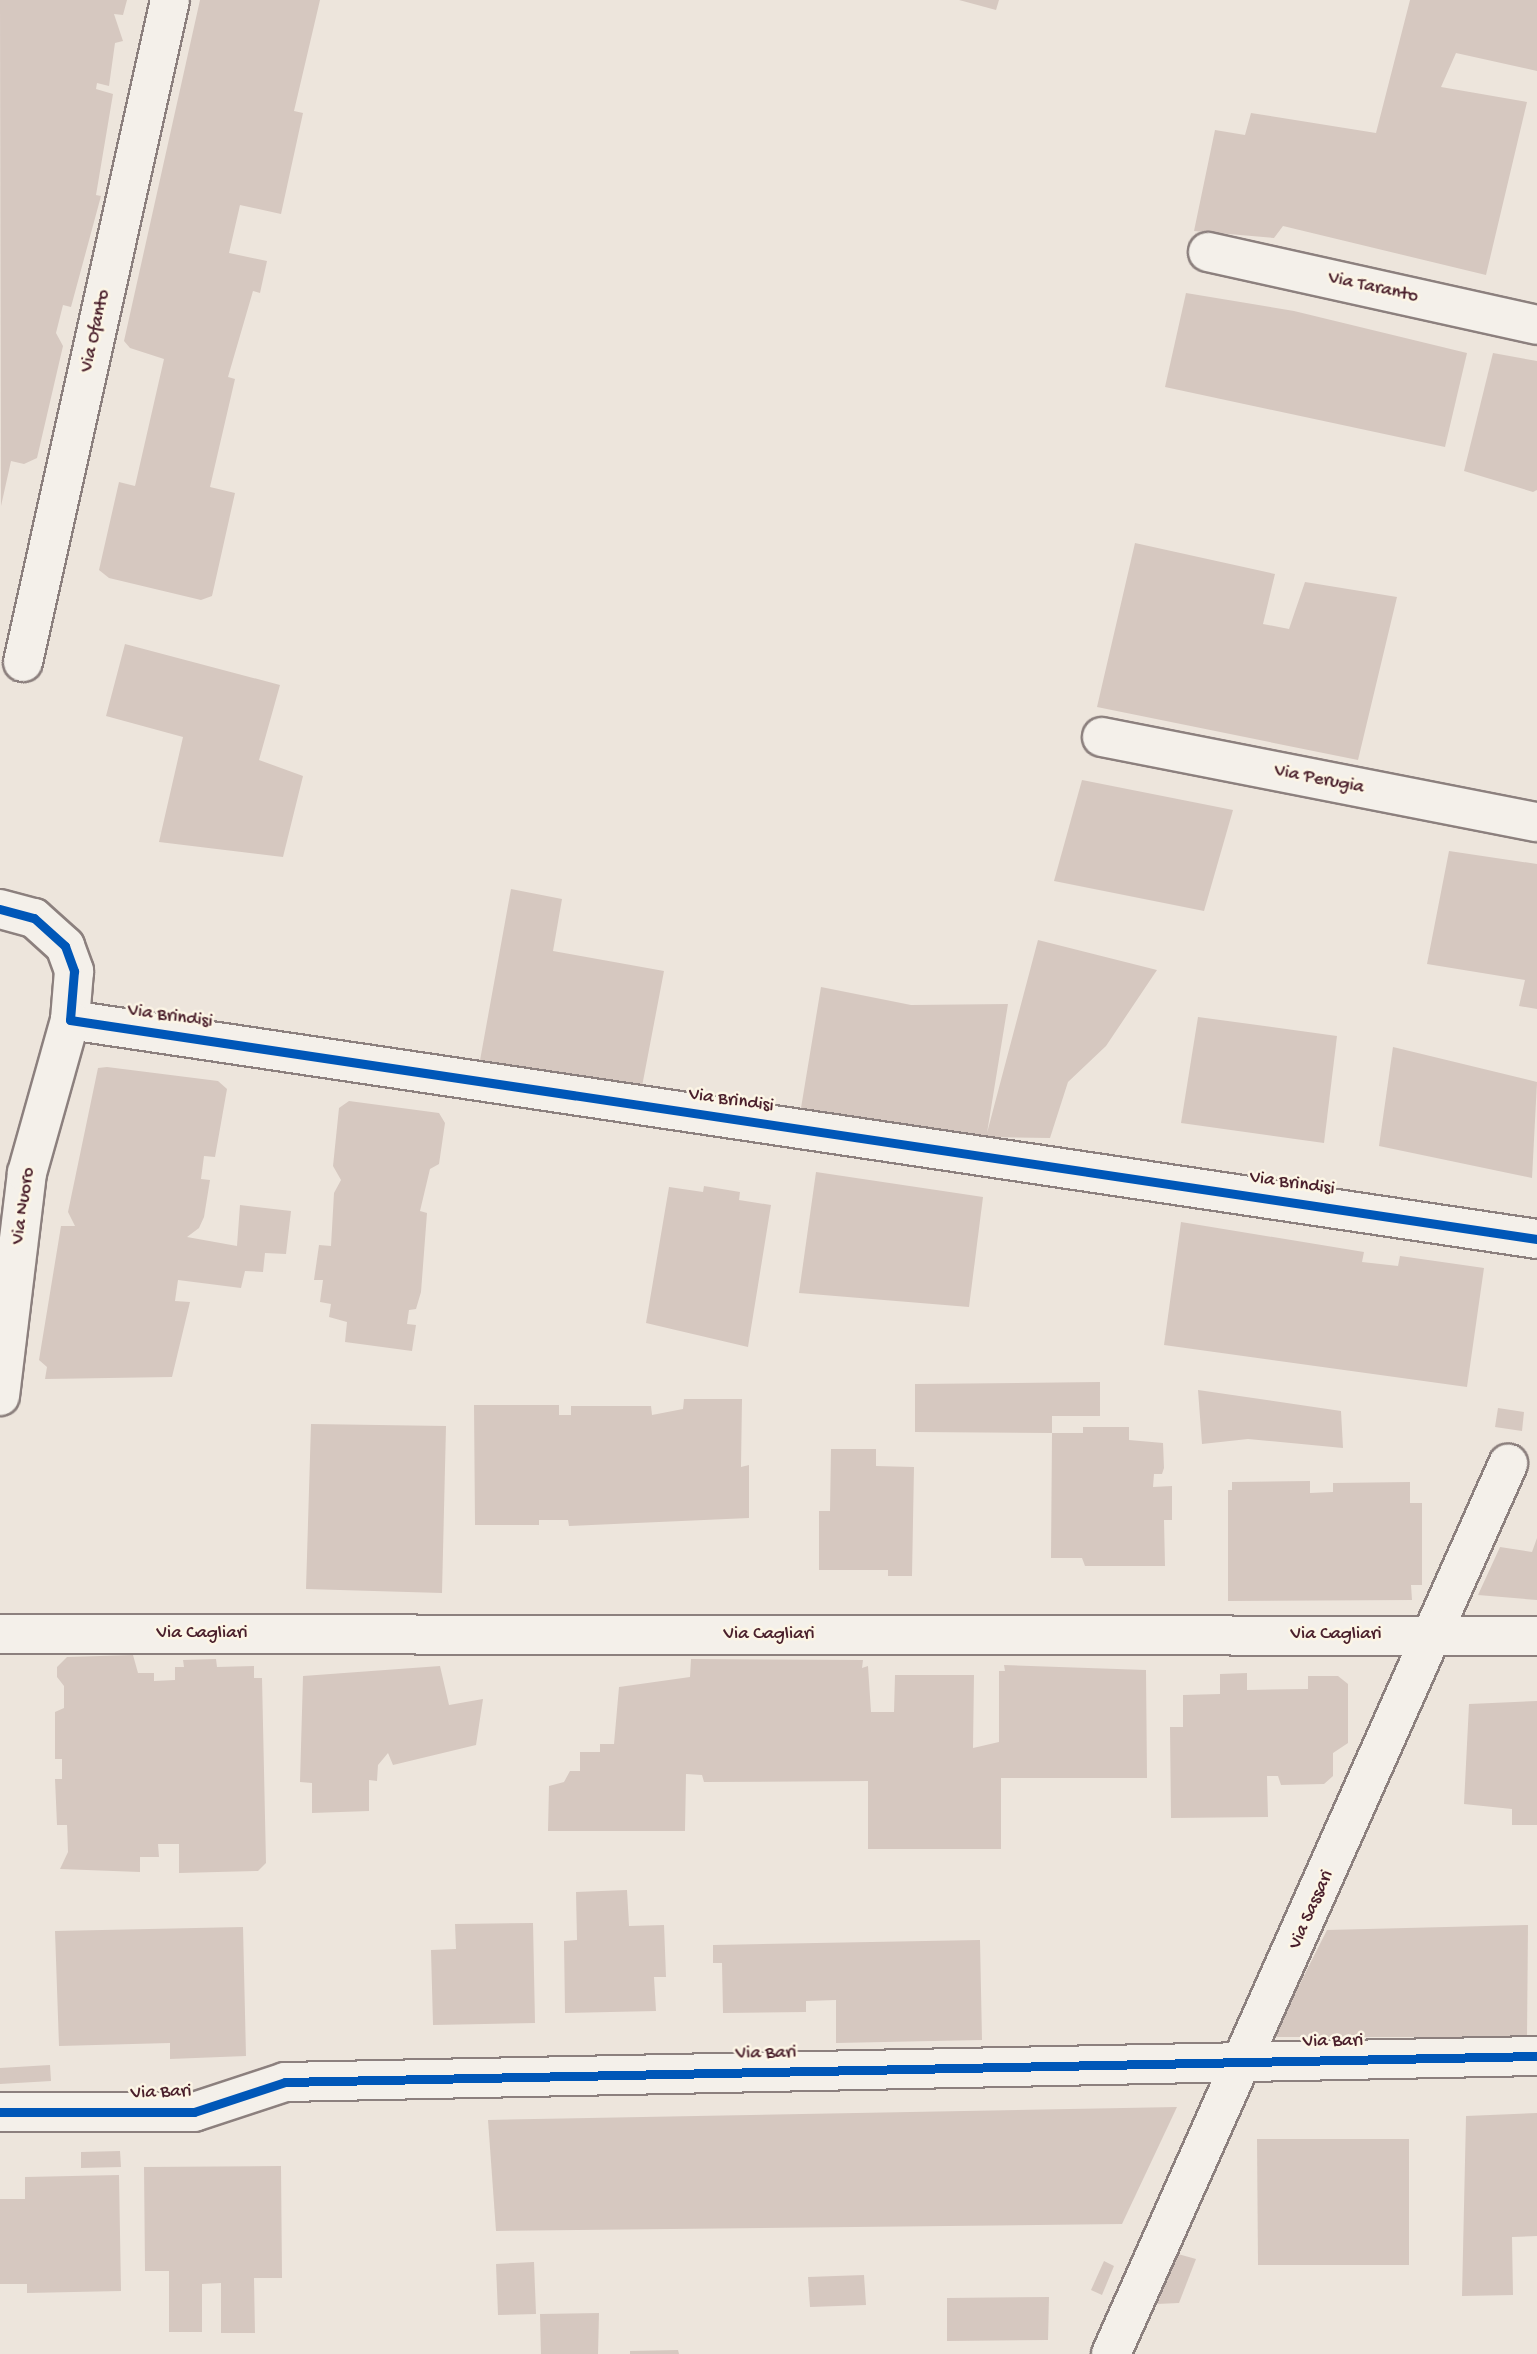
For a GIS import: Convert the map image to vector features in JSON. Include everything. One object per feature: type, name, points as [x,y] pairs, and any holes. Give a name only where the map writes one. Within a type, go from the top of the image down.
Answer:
[{"type":"street","name":"Via Ofanto","points":[[23,662],[170,0]]},
{"type":"street","name":"Via Taranto","points":[[1208,252],[1537,325]]},
{"type":"street","name":"Via Perugia","points":[[1102,737],[1537,822]]},
{"type":"street","points":[[0,909],[34,918],[65,946],[74,971],[70,1020]]},
{"type":"street","name":"Via Nuoro","points":[[0,1396],[13,1173],[70,1020]]},
{"type":"street","name":"Via Brindisi","points":[[70,1020],[1537,1239]]},
{"type":"street","name":"Via Sassari","points":[[1111,2354],[1245,2061],[1508,1465]]},
{"type":"street","name":"Via Cagliari","points":[[0,1634],[1537,1636]]},
{"type":"street","name":"Via Bari","points":[[0,2112],[194,2112],[285,2082],[1537,2056]]},
{"type":"building","points":[[0,0],[127,0],[123,15],[114,14],[123,41],[115,43],[109,86],[97,83],[96,89],[113,94],[96,195],[101,196],[71,307],[63,305],[56,333],[63,346],[37,458],[24,464],[11,461],[1,506]]},
{"type":"building","points":[[200,0],[320,0],[294,111],[303,113],[281,214],[240,205],[229,253],[267,261],[260,293],[253,291],[228,377],[235,379],[210,487],[235,493],[212,596],[201,600],[109,578],[99,570],[119,482],[135,486],[164,359],[130,348],[124,341]]},
{"type":"building","points":[[959,0],[999,0],[996,10]]},
{"type":"building","points":[[1410,0],[1537,0],[1537,71],[1456,53],[1441,87],[1527,102],[1486,275],[1283,226],[1274,238],[1194,231],[1215,130],[1245,135],[1251,113],[1376,133]]},
{"type":"building","points":[[1186,293],[1294,311],[1467,353],[1445,447],[1165,387]]},
{"type":"building","points":[[1493,353],[1537,361],[1537,490],[1533,492],[1464,471]]},
{"type":"building","points":[[1135,543],[1275,574],[1263,624],[1289,629],[1305,582],[1397,597],[1358,760],[1097,707]]},
{"type":"building","points":[[125,644],[280,685],[259,760],[303,776],[283,857],[159,842],[183,737],[106,716]]},
{"type":"building","points":[[1082,780],[1233,810],[1204,911],[1054,881]]},
{"type":"building","points":[[1449,851],[1537,864],[1537,1009],[1519,1006],[1525,980],[1427,964]]},
{"type":"building","points":[[511,889],[562,899],[553,951],[664,971],[640,1097],[479,1066]]},
{"type":"building","points":[[1038,940],[1157,970],[1106,1046],[1068,1082],[1050,1138],[986,1137],[800,1114],[821,987],[911,1005],[1008,1004],[987,1133]]},
{"type":"building","points":[[1198,1017],[1337,1036],[1324,1143],[1181,1123]]},
{"type":"building","points":[[1393,1047],[1537,1082],[1532,1178],[1379,1146]]},
{"type":"building","points":[[98,1068],[218,1081],[227,1089],[215,1157],[204,1156],[201,1179],[210,1180],[204,1217],[199,1228],[187,1237],[237,1246],[240,1205],[291,1211],[286,1254],[265,1253],[263,1272],[245,1271],[241,1288],[178,1280],[175,1301],[190,1302],[172,1377],[45,1379],[47,1367],[39,1360],[61,1226],[75,1226],[68,1212]]},
{"type":"building","points":[[349,1101],[439,1113],[445,1123],[439,1164],[430,1169],[420,1211],[427,1213],[421,1292],[416,1309],[409,1310],[407,1324],[416,1325],[412,1351],[345,1342],[347,1322],[329,1317],[331,1304],[320,1302],[323,1280],[314,1280],[319,1245],[331,1246],[334,1193],[341,1180],[333,1166],[339,1108]]},
{"type":"building","points":[[816,1172],[983,1197],[969,1307],[799,1293]]},
{"type":"building","points":[[704,1186],[740,1192],[739,1200],[771,1205],[748,1347],[646,1323],[669,1187],[703,1192]]},
{"type":"building","points":[[1181,1222],[1364,1252],[1362,1262],[1398,1266],[1400,1256],[1484,1268],[1467,1387],[1164,1345]]},
{"type":"building","points":[[1100,1382],[1100,1416],[1052,1416],[1052,1433],[915,1432],[915,1384]]},
{"type":"building","points":[[1198,1390],[1341,1411],[1343,1448],[1248,1439],[1202,1444]]},
{"type":"building","points":[[684,1399],[742,1399],[741,1467],[749,1465],[749,1518],[569,1526],[568,1520],[539,1520],[539,1525],[475,1525],[474,1405],[559,1405],[559,1415],[571,1415],[571,1406],[651,1406],[652,1415],[683,1409]]},
{"type":"building","points":[[1498,1408],[1524,1412],[1522,1431],[1495,1427]]},
{"type":"building","points":[[311,1424],[446,1426],[442,1593],[306,1589]]},
{"type":"building","points":[[1083,1427],[1129,1427],[1129,1440],[1163,1443],[1164,1468],[1162,1474],[1154,1474],[1153,1487],[1172,1486],[1172,1520],[1164,1520],[1165,1566],[1085,1566],[1082,1558],[1051,1558],[1052,1433],[1083,1433]]},
{"type":"building","points":[[831,1449],[876,1449],[876,1466],[914,1467],[912,1576],[888,1576],[888,1570],[819,1570],[819,1511],[830,1511]]},
{"type":"building","points":[[1310,1481],[1310,1493],[1333,1492],[1333,1483],[1410,1482],[1410,1503],[1422,1503],[1422,1585],[1411,1585],[1412,1600],[1228,1601],[1228,1490],[1232,1490],[1232,1482]]},
{"type":"building","points":[[1537,1538],[1537,1600],[1478,1595],[1500,1547],[1532,1552]]},
{"type":"building","points":[[133,1655],[138,1673],[154,1673],[154,1681],[175,1680],[175,1667],[184,1667],[183,1660],[216,1659],[217,1667],[254,1666],[254,1678],[262,1678],[266,1863],[258,1871],[179,1873],[179,1844],[158,1844],[159,1857],[140,1857],[140,1872],[60,1869],[68,1852],[67,1825],[57,1825],[55,1779],[62,1779],[62,1759],[55,1759],[55,1712],[64,1708],[64,1686],[57,1677],[57,1667],[67,1657]]},
{"type":"building","points":[[691,1659],[863,1660],[862,1668],[868,1666],[871,1712],[894,1712],[895,1675],[974,1675],[973,1748],[999,1742],[999,1671],[1005,1671],[1004,1665],[1146,1670],[1147,1778],[1001,1778],[1001,1849],[868,1849],[868,1781],[704,1782],[702,1775],[686,1774],[685,1831],[548,1831],[549,1786],[564,1782],[570,1771],[580,1771],[580,1752],[600,1752],[600,1744],[614,1744],[619,1687],[690,1677]]},
{"type":"building","points":[[440,1666],[449,1705],[483,1699],[476,1745],[393,1765],[388,1753],[378,1765],[377,1781],[369,1780],[369,1811],[312,1813],[312,1783],[300,1782],[303,1676]]},
{"type":"building","points":[[1247,1673],[1247,1690],[1308,1689],[1308,1676],[1338,1676],[1348,1684],[1348,1743],[1333,1753],[1333,1776],[1324,1784],[1281,1785],[1278,1776],[1267,1776],[1268,1817],[1171,1818],[1170,1727],[1183,1727],[1183,1695],[1220,1694],[1220,1674]]},
{"type":"building","points":[[1537,1701],[1537,1825],[1512,1825],[1512,1809],[1464,1804],[1469,1704]]},
{"type":"building","points":[[627,1890],[629,1926],[664,1925],[666,1977],[654,1977],[656,2011],[565,2013],[564,1941],[577,1940],[576,1892]]},
{"type":"building","points":[[533,1923],[535,2023],[433,2025],[431,1950],[456,1949],[455,1924]]},
{"type":"building","points":[[1528,1925],[1527,2037],[1273,2037],[1327,1930]]},
{"type":"building","points":[[243,1927],[246,2056],[170,2059],[170,2043],[59,2046],[55,1931]]},
{"type":"building","points":[[980,1940],[982,2040],[836,2043],[836,2000],[806,2001],[806,2012],[723,2013],[722,1963],[713,1963],[713,1945]]},
{"type":"building","points":[[50,2065],[51,2081],[0,2084],[0,2068]]},
{"type":"building","points":[[1177,2107],[1122,2224],[496,2231],[488,2120]]},
{"type":"building","points":[[1537,2113],[1537,2236],[1512,2237],[1513,2295],[1462,2296],[1466,2116]]},
{"type":"building","points":[[1257,2139],[1409,2139],[1409,2265],[1258,2265]]},
{"type":"building","points":[[120,2151],[121,2167],[81,2168],[81,2152]]},
{"type":"building","points":[[281,2166],[282,2278],[254,2278],[255,2333],[221,2333],[221,2283],[202,2284],[202,2332],[169,2332],[169,2271],[145,2271],[144,2167]]},
{"type":"building","points":[[119,2175],[121,2291],[27,2293],[27,2284],[0,2284],[0,2199],[25,2199],[25,2177]]},
{"type":"building","points":[[1178,2254],[1196,2259],[1179,2303],[1157,2304]]},
{"type":"building","points":[[1104,2261],[1114,2266],[1102,2295],[1091,2290]]},
{"type":"building","points":[[534,2262],[536,2314],[498,2315],[496,2264]]},
{"type":"building","points":[[864,2275],[866,2305],[810,2307],[808,2277]]},
{"type":"building","points":[[1049,2297],[1048,2340],[947,2341],[947,2298]]},
{"type":"building","points":[[599,2313],[598,2354],[541,2354],[540,2314]]},
{"type":"building","points":[[678,2350],[679,2354],[630,2354],[630,2351]]},
{"type":"cycle path","points":[[0,909],[34,918],[65,946],[74,971],[70,1020],[1537,1239]]},
{"type":"cycle path","points":[[0,2112],[194,2112],[285,2082],[1537,2056]]}]
